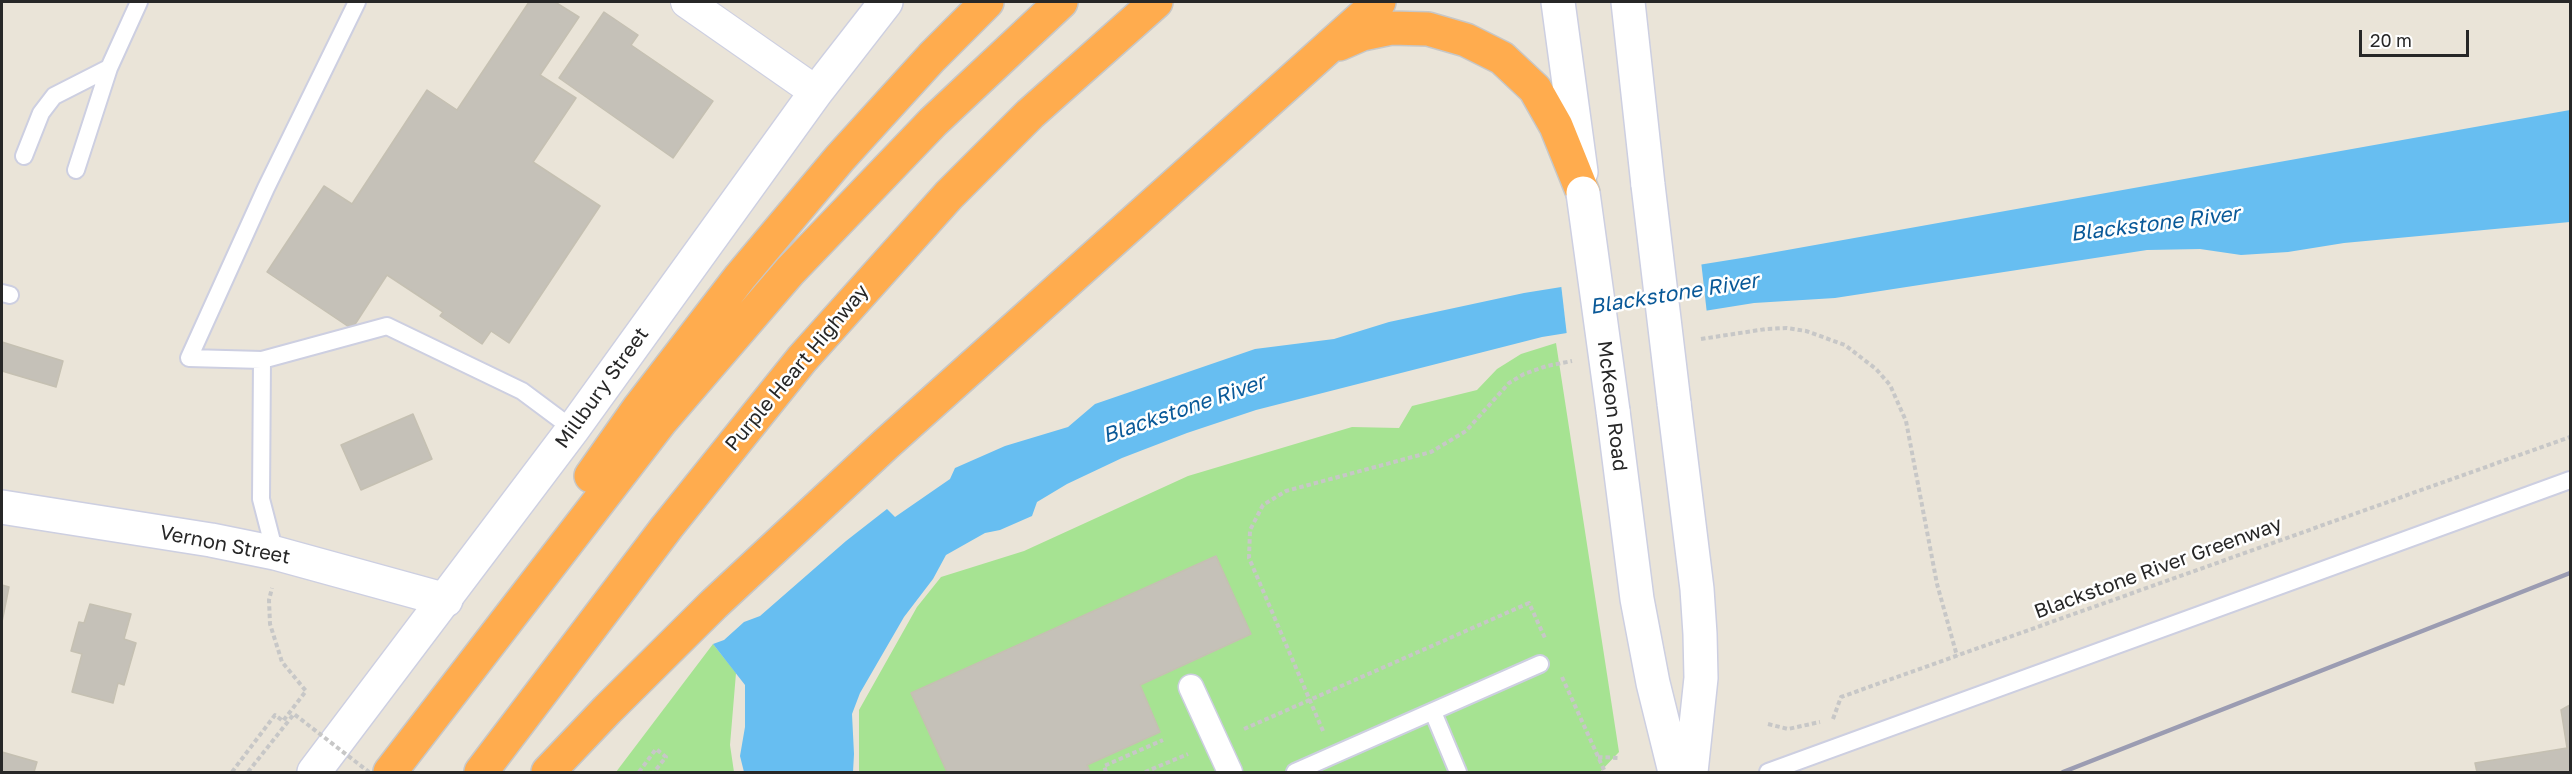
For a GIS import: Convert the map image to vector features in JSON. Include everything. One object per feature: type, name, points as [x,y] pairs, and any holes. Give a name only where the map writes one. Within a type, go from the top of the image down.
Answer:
[{"type":"highway","points":[[460,681],[576,498],[639,408],[740,277],[840,158],[932,57],[987,2]]},
{"type":"highway","points":[[390,772],[661,421],[790,271],[933,122],[1061,2]]},
{"type":"highway","name":"Purple Heart Highway","points":[[481,772],[667,527],[802,359],[957,187],[1030,114],[1156,2]]},
{"type":"highway","points":[[548,772],[714,604],[877,452],[1379,2]]},
{"type":"highway","points":[[1323,51],[1362,34],[1391,28],[1428,29],[1466,40],[1502,58],[1535,89],[1556,126],[1584,193]]},
{"type":"main road","name":"Millbury Street","points":[[314,772],[446,600],[573,429],[816,92],[886,2]]},
{"type":"main road","name":"McKeon Road","points":[[1558,2],[1637,599],[1653,683],[1676,772]]},
{"type":"main road","points":[[1628,2],[1697,589],[1701,678],[1691,772]]},
{"type":"main road","name":"Vernon Street","points":[[2,507],[211,540],[275,553],[446,600]]},
{"type":"street","points":[[687,2],[816,92]]},
{"type":"street","points":[[1191,687],[1230,772]]},
{"type":"lane","points":[[76,170],[109,68],[139,2]]},
{"type":"lane","points":[[357,2],[266,188],[189,358],[262,360],[387,326],[522,391],[573,429]]},
{"type":"lane","points":[[24,156],[40,113],[54,96],[109,68]]},
{"type":"lane","points":[[262,360],[261,499],[275,553]]},
{"type":"lane","points":[[1768,772],[2571,480]]},
{"type":"lane","points":[[1295,772],[1540,664]]},
{"type":"lane","points":[[1433,712],[1458,772]]},
{"type":"path","name":"Blackstone River Greenway","points":[[1768,724],[1788,729],[1833,719],[1840,697],[2571,437]]},
{"type":"path","points":[[232,772],[275,715],[283,721],[306,691],[282,662],[270,624],[269,600],[274,582],[275,553]]},
{"type":"path","points":[[1145,772],[1529,603],[1547,644]]},
{"type":"path","points":[[1561,675],[1605,772]]},
{"type":"path","points":[[248,772],[294,714],[369,772]]},
{"type":"path","points":[[1106,772],[1104,766],[1163,740]]},
{"type":"path","points":[[639,772],[656,749],[666,757],[654,772]]},
{"type":"path","points":[[1598,757],[1620,758]]},
{"type":"green space","points":[[1556,343],[1619,752],[1600,772],[859,772],[859,710],[917,607],[941,577],[1024,551],[1188,476],[1352,427],[1399,428],[1412,406],[1477,390],[1497,369],[1521,354]]},
{"type":"green space","points":[[713,644],[736,673],[730,745],[734,772],[616,772]]},
{"type":"water","name":"Blackstone River","points":[[2570,110],[2570,222],[2344,243],[2288,252],[2241,255],[2200,249],[2147,250],[1835,298],[1754,303],[1542,337],[1256,410],[1187,433],[1122,458],[1067,484],[1037,502],[1032,516],[1000,530],[985,533],[946,555],[933,579],[904,617],[860,693],[852,714],[853,772],[744,772],[740,756],[745,727],[745,685],[713,644],[724,640],[744,622],[760,616],[846,541],[887,509],[895,517],[950,479],[955,468],[1005,446],[1068,427],[1095,404],[1255,349],[1334,339],[1389,322],[1524,293],[1748,257]]},
{"type":"pier","points":[[1701,261],[1707,314],[1567,336],[1561,284]]},
{"type":"building","points":[[529,2],[555,2],[579,17],[540,75],[576,98],[533,162],[600,206],[509,343],[491,331],[482,344],[440,316],[443,312],[387,275],[352,329],[267,272],[324,186],[352,204],[427,90],[457,110]]},
{"type":"building","points":[[604,12],[638,35],[631,45],[713,101],[673,158],[559,78]]},
{"type":"building","points":[[2,342],[63,361],[56,387],[2,371]]},
{"type":"building","points":[[413,414],[432,459],[361,490],[341,445]]},
{"type":"building","points":[[1216,556],[1251,634],[1140,685],[1160,732],[1087,765],[1090,772],[947,772],[911,693]]},
{"type":"building","points":[[2,585],[9,587],[2,622]]},
{"type":"building","points":[[90,604],[131,614],[124,639],[136,643],[124,685],[118,683],[113,703],[72,692],[82,654],[71,651],[79,622],[84,623]]},
{"type":"building","points":[[2570,705],[2570,772],[2477,772],[2475,763],[2567,748],[2561,710]]},
{"type":"building","points":[[2,752],[37,762],[34,772],[2,772]]},
{"type":"railway","points":[[2063,772],[2570,573]]}]
